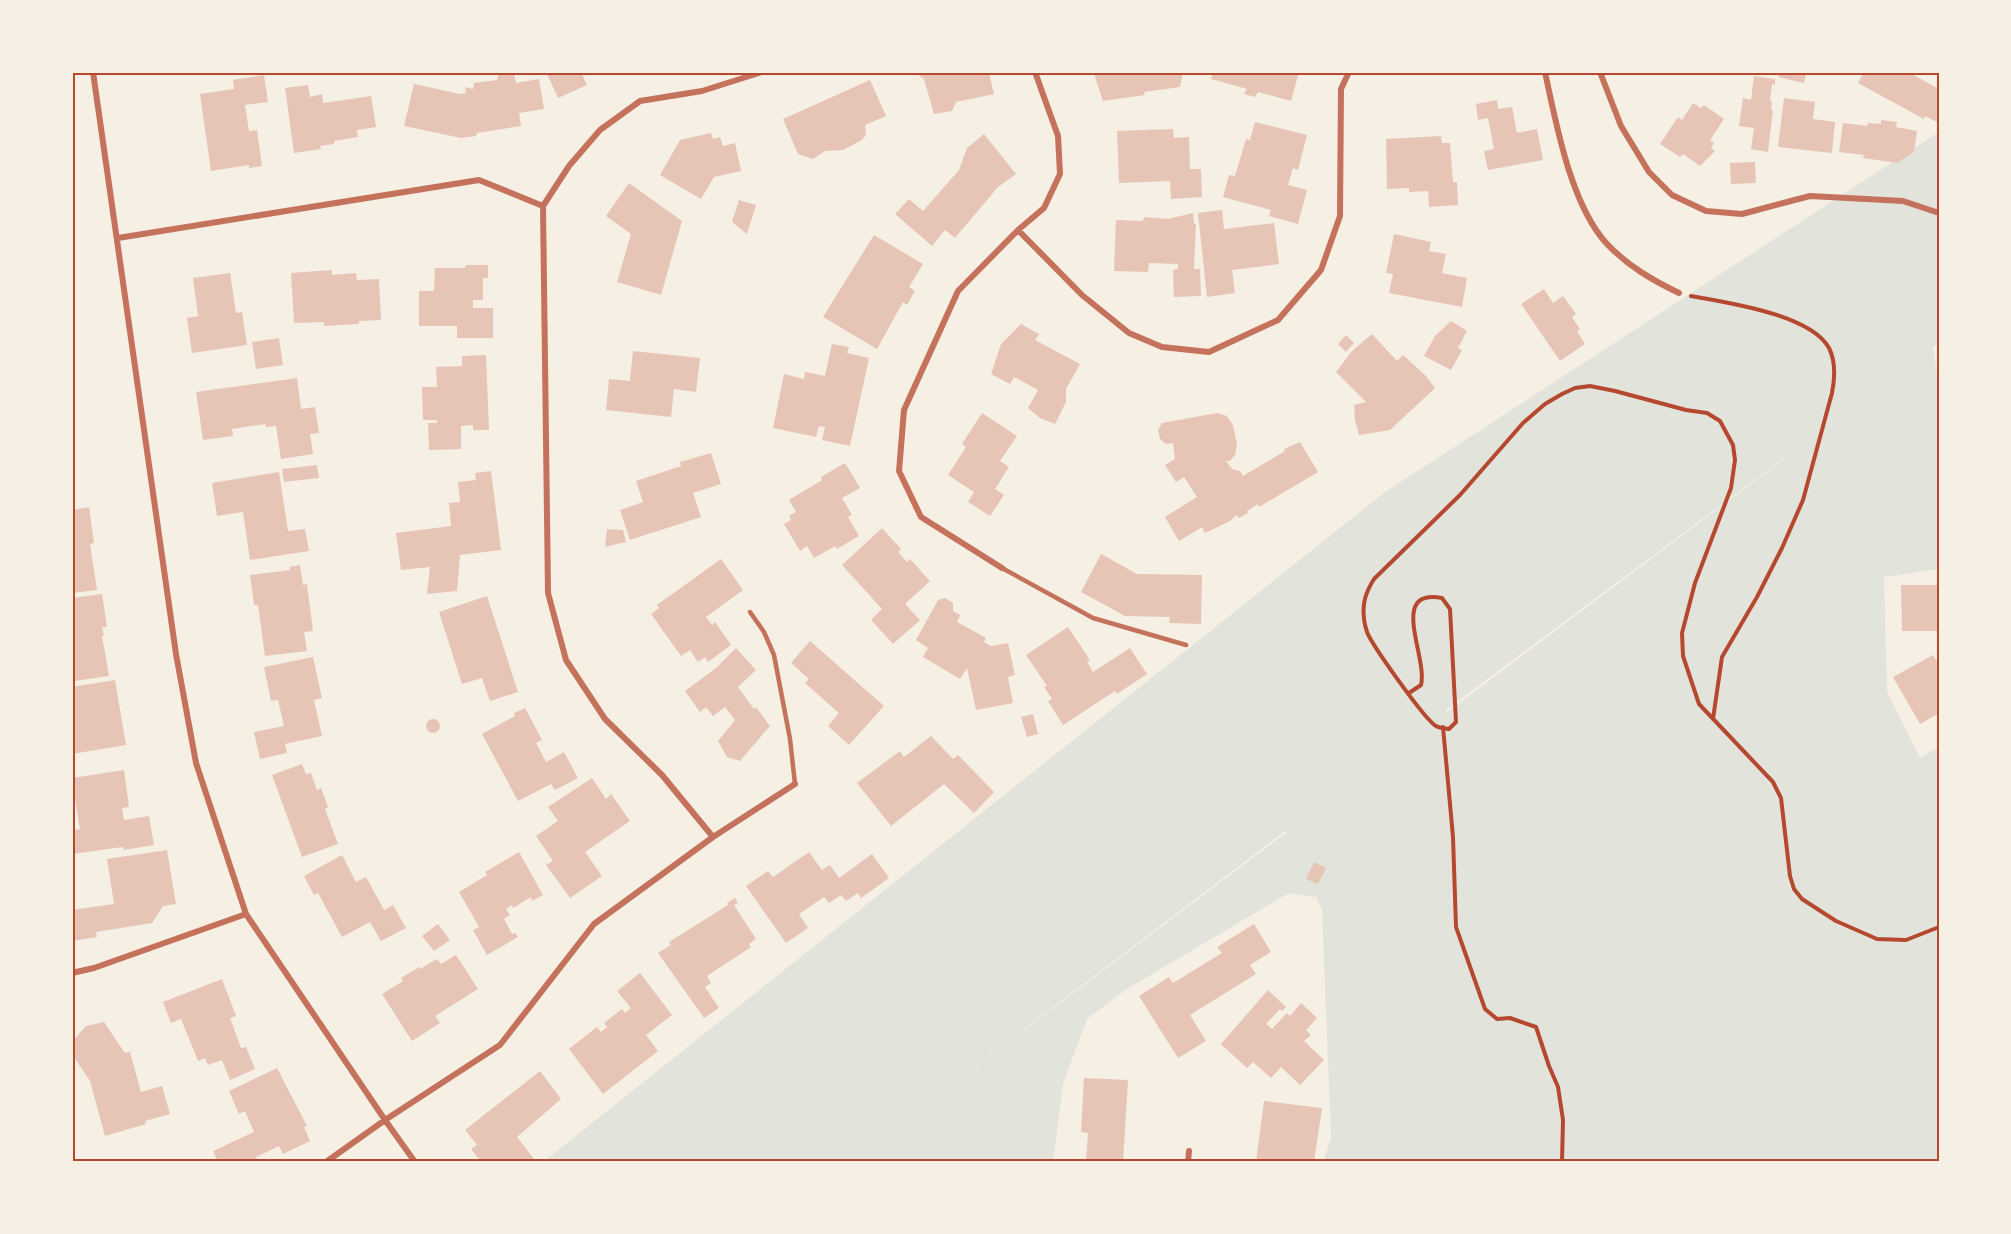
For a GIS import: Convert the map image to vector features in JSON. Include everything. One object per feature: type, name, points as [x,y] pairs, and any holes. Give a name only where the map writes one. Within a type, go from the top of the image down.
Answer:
[{"type":"street","points":[[93,72],[176,654],[194,752],[246,914],[415,1162]]},
{"type":"street","points":[[713,837],[662,775],[605,719],[566,660],[548,593],[543,206],[569,166],[600,130],[640,101],[702,91],[762,72]]},
{"type":"street","points":[[1002,568],[921,517],[899,471],[904,410],[958,291],[1018,230],[1044,208],[1060,174],[1058,136],[1035,72]]},
{"type":"street","points":[[1018,230],[1082,295],[1129,333],[1162,347],[1209,352],[1278,320],[1321,270],[1340,216],[1341,89],[1350,72]]},
{"type":"street","points":[[1545,72],[1568,165],[1592,223],[1606,243],[1628,264],[1679,293]]},
{"type":"street","points":[[1600,72],[1621,126],[1649,172],[1672,195],[1706,211],[1742,214],[1810,196],[1903,201],[1939,213]]},
{"type":"street","points":[[117,238],[479,180],[543,206]]},
{"type":"street","points":[[326,1162],[385,1120],[500,1045],[594,924],[713,837],[795,784]]},
{"type":"street","points":[[72,973],[93,968],[246,914]]},
{"type":"street","points":[[1188,1162],[1189,1151]]},
{"type":"lane","points":[[1002,568],[1093,618],[1186,645]]},
{"type":"lane","points":[[750,612],[764,632],[774,655],[790,739],[795,784]]},
{"type":"path","points":[[1679,293],[1789,318],[1815,333],[1829,348],[1835,376],[1803,500],[1762,587],[1722,657],[1713,720]]},
{"type":"path","points":[[1409,693],[1421,685],[1424,675],[1413,614],[1415,605],[1421,598],[1433,596],[1442,598],[1450,609],[1456,722],[1449,729],[1435,726],[1409,693],[1367,633],[1363,604],[1367,591],[1374,579],[1460,495],[1523,423],[1545,404],[1562,394],[1575,388],[1590,386],[1707,413],[1720,421],[1733,444],[1735,460],[1731,488],[1695,583],[1682,633],[1681,645],[1685,664],[1699,704],[1773,782],[1781,798],[1790,876],[1794,889],[1802,899],[1836,921],[1877,939],[1906,940],[1939,927]]},
{"type":"path","points":[[1443,728],[1453,837],[1456,927],[1485,1009],[1497,1019],[1510,1018],[1536,1027],[1548,1066],[1558,1087],[1563,1120],[1562,1162]]},
{"type":"shaded area","points":[[1939,132],[1939,343],[1933,347],[1939,390],[1939,569],[1884,577],[1887,692],[1920,758],[1939,747],[1939,1162],[1323,1162],[1331,1138],[1322,910],[1316,897],[1289,893],[1127,989],[1087,1019],[1063,1084],[1053,1162],[543,1162],[1385,492]],"holes":[[[1788,456],[1446,713],[1446,710]],[[1285,831],[1286,833],[885,1135]]]},
{"type":"building","points":[[499,72],[514,72],[516,83],[539,79],[544,109],[519,113],[521,126],[461,138],[404,126],[414,84],[460,94],[466,93],[465,87],[473,89],[474,83],[497,80]]},
{"type":"building","points":[[581,72],[587,85],[558,98],[547,74]]},
{"type":"building","points":[[914,72],[989,72],[994,94],[956,102],[952,111],[934,114],[924,79]]},
{"type":"building","points":[[1095,72],[1183,72],[1180,87],[1103,101]]},
{"type":"building","points":[[1213,72],[1299,72],[1291,101],[1258,92],[1255,97],[1244,94],[1247,89],[1211,79]]},
{"type":"building","points":[[1779,72],[1806,72],[1804,83],[1778,77]]},
{"type":"building","points":[[1864,72],[1908,72],[1939,89],[1939,123],[1925,116],[1924,119],[1858,83]]},
{"type":"building","points":[[264,75],[268,102],[245,105],[249,131],[257,130],[262,166],[249,168],[249,165],[211,171],[200,94],[234,89],[233,80]]},
{"type":"building","points":[[1754,76],[1775,79],[1775,85],[1772,84],[1770,101],[1772,101],[1771,110],[1773,110],[1768,152],[1751,149],[1754,128],[1739,126],[1743,98],[1751,100]]},
{"type":"building","points":[[870,80],[886,116],[865,125],[866,135],[862,140],[843,150],[825,151],[813,159],[798,154],[783,119]]},
{"type":"building","points":[[308,85],[310,97],[322,94],[323,103],[371,96],[376,127],[357,130],[358,137],[334,141],[334,144],[320,146],[321,149],[294,153],[285,88]]},
{"type":"building","points":[[1784,98],[1815,102],[1813,119],[1835,122],[1832,153],[1778,147]]},
{"type":"building","points":[[1497,100],[1498,109],[1512,107],[1517,133],[1537,129],[1543,160],[1488,170],[1484,151],[1494,149],[1488,118],[1478,120],[1476,104]]},
{"type":"building","points":[[1693,103],[1701,108],[1704,105],[1724,119],[1710,140],[1714,143],[1711,148],[1715,151],[1700,166],[1683,154],[1680,157],[1660,144],[1678,117],[1682,120]]},
{"type":"building","points":[[1881,120],[1897,122],[1896,127],[1917,131],[1914,152],[1897,163],[1839,152],[1843,123],[1867,126],[1868,123],[1881,124]]},
{"type":"building","points":[[1255,122],[1307,135],[1298,170],[1293,168],[1288,185],[1307,190],[1298,224],[1269,216],[1271,210],[1223,197],[1229,175],[1235,176],[1246,139],[1250,140]]},
{"type":"building","points":[[1173,129],[1174,138],[1189,137],[1190,169],[1201,169],[1202,197],[1171,199],[1170,181],[1119,183],[1117,131]]},
{"type":"building","points":[[711,133],[713,139],[720,137],[723,146],[735,143],[741,171],[714,177],[701,199],[660,175],[680,140]]},
{"type":"building","points":[[984,134],[1016,174],[998,187],[955,238],[945,230],[932,246],[895,214],[909,199],[923,211],[959,170],[967,148]]},
{"type":"building","points":[[1441,136],[1442,143],[1450,143],[1453,182],[1457,182],[1458,205],[1429,207],[1428,191],[1409,192],[1409,188],[1387,189],[1386,139]]},
{"type":"building","points":[[1755,162],[1756,183],[1731,184],[1730,163]]},
{"type":"building","points":[[629,183],[682,221],[661,295],[617,282],[631,234],[606,216]]},
{"type":"building","points":[[739,200],[756,205],[747,234],[732,222]]},
{"type":"building","points":[[1222,210],[1224,229],[1274,223],[1279,264],[1232,270],[1235,293],[1207,297],[1198,213]]},
{"type":"building","points":[[1193,213],[1194,224],[1196,224],[1194,269],[1200,269],[1201,296],[1174,297],[1173,270],[1178,269],[1178,264],[1149,263],[1148,272],[1114,271],[1116,220],[1143,221],[1144,217],[1168,219]]},
{"type":"building","points":[[1394,234],[1431,242],[1429,251],[1446,254],[1442,273],[1467,278],[1462,307],[1389,293],[1393,274],[1386,273]]},
{"type":"building","points":[[874,235],[923,264],[909,287],[915,291],[907,305],[903,302],[877,349],[823,317]]},
{"type":"building","points":[[466,265],[488,265],[488,278],[483,278],[483,300],[473,300],[473,308],[493,308],[493,338],[457,338],[457,326],[419,326],[419,291],[434,291],[435,268],[465,268]]},
{"type":"building","points":[[332,270],[332,275],[356,273],[357,280],[379,279],[381,320],[324,326],[324,322],[294,323],[291,273]]},
{"type":"building","points":[[230,273],[236,313],[242,312],[247,345],[192,353],[187,318],[198,316],[193,278]]},
{"type":"building","points":[[1544,289],[1553,303],[1563,296],[1576,314],[1572,317],[1580,329],[1577,331],[1585,344],[1560,361],[1521,304]]},
{"type":"building","points":[[1451,321],[1467,331],[1458,348],[1462,350],[1451,370],[1424,356],[1435,336]]},
{"type":"building","points":[[1021,324],[1039,334],[1035,340],[1080,364],[1066,389],[1066,402],[1055,424],[1040,418],[1028,408],[1038,390],[1014,377],[1010,384],[991,374],[1001,344]]},
{"type":"building","points":[[1372,334],[1397,361],[1403,355],[1426,376],[1435,388],[1390,430],[1359,435],[1354,405],[1366,402],[1336,372],[1352,351]]},
{"type":"building","points":[[1346,335],[1354,343],[1346,352],[1338,344]]},
{"type":"building","points":[[279,338],[283,365],[256,369],[252,342]]},
{"type":"building","points":[[832,344],[849,347],[847,353],[869,358],[850,446],[822,440],[825,427],[819,426],[816,437],[773,428],[784,374],[804,379],[805,372],[825,376]]},
{"type":"building","points":[[633,351],[700,358],[696,392],[674,389],[671,417],[606,410],[609,379],[630,381]]},
{"type":"building","points":[[486,355],[489,430],[473,430],[473,425],[461,426],[461,449],[429,450],[428,423],[437,423],[437,420],[423,420],[422,387],[437,387],[436,367],[462,366],[462,356]]},
{"type":"building","points":[[297,378],[301,409],[315,407],[319,433],[310,434],[313,454],[281,459],[276,426],[266,427],[265,424],[232,429],[233,436],[203,440],[196,392]]},
{"type":"building","points":[[982,413],[1017,436],[1000,461],[1009,467],[995,489],[1004,495],[990,516],[968,502],[974,492],[948,475],[966,447],[962,444]]},
{"type":"building","points":[[1217,413],[1227,416],[1233,425],[1237,444],[1235,455],[1230,461],[1226,461],[1232,469],[1240,471],[1243,476],[1285,451],[1284,449],[1300,442],[1318,472],[1259,507],[1258,504],[1239,518],[1237,515],[1205,533],[1202,527],[1179,541],[1165,517],[1197,497],[1184,477],[1176,482],[1165,465],[1175,459],[1173,443],[1166,444],[1160,439],[1158,430],[1162,423]]},
{"type":"building","points":[[711,453],[721,484],[693,493],[701,517],[630,540],[620,510],[643,502],[636,481],[681,466],[680,462]]},
{"type":"building","points":[[845,463],[860,488],[842,498],[852,515],[848,517],[859,536],[837,549],[835,546],[814,558],[807,546],[800,551],[784,524],[791,520],[789,516],[796,512],[789,500]]},
{"type":"building","points":[[317,465],[319,478],[284,482],[282,469]]},
{"type":"building","points":[[491,471],[501,550],[460,555],[457,591],[427,594],[430,567],[401,570],[396,533],[451,526],[449,503],[460,502],[458,482],[476,480],[475,473]]},
{"type":"building","points":[[279,472],[288,531],[305,529],[309,551],[250,560],[243,512],[217,516],[212,483]]},
{"type":"building","points":[[89,507],[94,543],[90,544],[97,590],[72,593],[72,510]]},
{"type":"building","points":[[882,528],[901,549],[898,552],[907,562],[910,559],[930,581],[905,604],[920,620],[893,644],[871,620],[882,609],[842,565]]},
{"type":"building","points":[[607,529],[623,530],[626,542],[605,547]]},
{"type":"building","points":[[1101,554],[1137,574],[1202,575],[1201,624],[1169,623],[1170,617],[1125,616],[1081,592]]},
{"type":"building","points":[[721,559],[743,590],[706,617],[712,625],[715,622],[731,645],[708,662],[705,657],[698,662],[690,650],[681,656],[651,614],[659,608],[657,605]]},
{"type":"building","points":[[300,565],[303,585],[307,584],[313,631],[304,632],[307,651],[265,656],[258,605],[254,605],[250,575],[290,570],[290,567]]},
{"type":"building","points":[[1901,585],[1938,585],[1938,631],[1902,631]]},
{"type":"building","points":[[102,594],[107,627],[102,627],[104,636],[102,636],[109,676],[74,681],[74,676],[72,677],[72,598]]},
{"type":"building","points":[[487,596],[518,692],[490,701],[482,678],[462,684],[439,612]]},
{"type":"building","points":[[945,598],[953,603],[953,611],[960,615],[957,622],[986,638],[984,642],[991,646],[1008,643],[1015,675],[1008,677],[1013,703],[976,710],[967,668],[960,679],[923,657],[928,648],[916,640],[938,600]]},
{"type":"building","points":[[1068,627],[1090,660],[1087,662],[1093,672],[1130,648],[1147,674],[1117,694],[1115,691],[1063,725],[1048,701],[1052,699],[1044,687],[1047,686],[1026,655]]},
{"type":"building","points":[[810,641],[884,706],[849,745],[828,726],[839,713],[805,683],[809,679],[791,663]]},
{"type":"building","points":[[736,648],[756,670],[738,687],[770,726],[740,761],[727,757],[718,741],[735,720],[725,707],[713,716],[706,707],[700,712],[685,691],[716,668]]},
{"type":"building","points":[[1933,655],[1939,666],[1939,713],[1920,724],[1893,677]]},
{"type":"building","points":[[313,657],[322,698],[314,700],[322,736],[285,744],[287,753],[260,759],[254,732],[284,726],[278,700],[271,701],[264,667]]},
{"type":"building","points":[[115,680],[126,745],[72,754],[72,687]]},
{"type":"building","points":[[525,708],[542,740],[536,743],[546,762],[564,752],[578,778],[555,790],[551,784],[518,801],[482,734]]},
{"type":"building","points":[[1033,714],[1038,734],[1027,737],[1021,717]]},
{"type":"building","points":[[433,719],[438,721],[440,726],[438,731],[433,733],[428,731],[426,726],[428,721]]},
{"type":"building","points":[[931,736],[953,759],[958,755],[994,792],[974,813],[944,784],[891,826],[857,783],[900,751],[904,757]]},
{"type":"building","points":[[302,764],[306,774],[311,773],[317,790],[321,788],[328,807],[325,809],[338,844],[302,857],[272,775]]},
{"type":"building","points":[[124,770],[129,807],[122,808],[124,820],[149,816],[154,845],[72,854],[72,831],[80,829],[75,799],[72,799],[72,778]]},
{"type":"building","points":[[592,778],[606,799],[611,794],[630,821],[585,852],[602,876],[570,898],[546,865],[553,861],[536,836],[558,821],[548,807]]},
{"type":"building","points":[[167,850],[176,904],[163,906],[152,923],[96,932],[97,937],[72,941],[72,910],[114,904],[107,859]]},
{"type":"building","points":[[519,852],[543,895],[532,901],[531,897],[513,908],[512,905],[506,909],[510,915],[504,919],[512,934],[515,933],[518,937],[487,955],[473,930],[479,927],[459,892],[487,875],[485,872]]},
{"type":"building","points":[[809,852],[822,870],[830,865],[839,878],[872,854],[889,878],[861,898],[858,893],[846,901],[841,895],[829,903],[824,897],[799,914],[808,928],[786,943],[746,886],[768,871],[773,877]]},
{"type":"building","points":[[342,855],[356,882],[366,877],[384,910],[393,905],[406,928],[381,941],[370,922],[342,937],[318,893],[314,895],[304,876]]},
{"type":"building","points":[[1314,862],[1326,868],[1318,884],[1306,879]]},
{"type":"building","points":[[735,898],[738,903],[734,905],[756,939],[749,944],[751,947],[707,976],[711,983],[705,987],[719,1008],[704,1018],[658,953],[671,945],[669,942],[728,905],[727,903]]},
{"type":"building","points":[[438,924],[450,940],[434,951],[422,936]]},
{"type":"building","points":[[1254,924],[1271,952],[1250,965],[1256,974],[1190,1015],[1206,1041],[1178,1058],[1139,996],[1169,977],[1173,983],[1222,953],[1217,947]]},
{"type":"building","points":[[456,955],[478,989],[435,1016],[440,1023],[412,1041],[382,994],[403,981],[401,978],[419,967],[420,969],[437,959],[441,964]]},
{"type":"building","points":[[640,973],[672,1015],[646,1035],[658,1051],[603,1094],[569,1049],[597,1027],[601,1032],[607,1027],[604,1023],[622,1009],[625,1013],[631,1008],[617,991]]},
{"type":"building","points":[[222,979],[236,1016],[230,1018],[241,1048],[246,1047],[255,1069],[230,1080],[222,1060],[208,1065],[205,1058],[198,1061],[181,1019],[171,1023],[163,1002]]},
{"type":"building","points":[[1268,990],[1286,1007],[1282,1011],[1280,1009],[1266,1024],[1272,1029],[1287,1013],[1290,1016],[1301,1003],[1317,1018],[1306,1030],[1311,1035],[1304,1041],[1324,1060],[1300,1085],[1281,1067],[1271,1078],[1253,1062],[1247,1068],[1221,1044]]},
{"type":"building","points":[[104,1022],[125,1053],[130,1052],[141,1092],[162,1086],[170,1114],[105,1136],[90,1081],[72,1054],[72,1042],[86,1026]]},
{"type":"building","points":[[277,1068],[307,1126],[304,1127],[310,1141],[283,1154],[279,1146],[256,1157],[258,1162],[218,1162],[213,1151],[254,1132],[245,1111],[239,1114],[229,1091]]},
{"type":"building","points":[[540,1071],[561,1099],[517,1137],[534,1159],[530,1162],[481,1162],[471,1149],[477,1145],[465,1130]]},
{"type":"building","points":[[1084,1078],[1128,1080],[1123,1162],[1086,1162],[1088,1133],[1081,1132]]},
{"type":"building","points":[[1264,1101],[1322,1108],[1314,1162],[1256,1162]]}]
